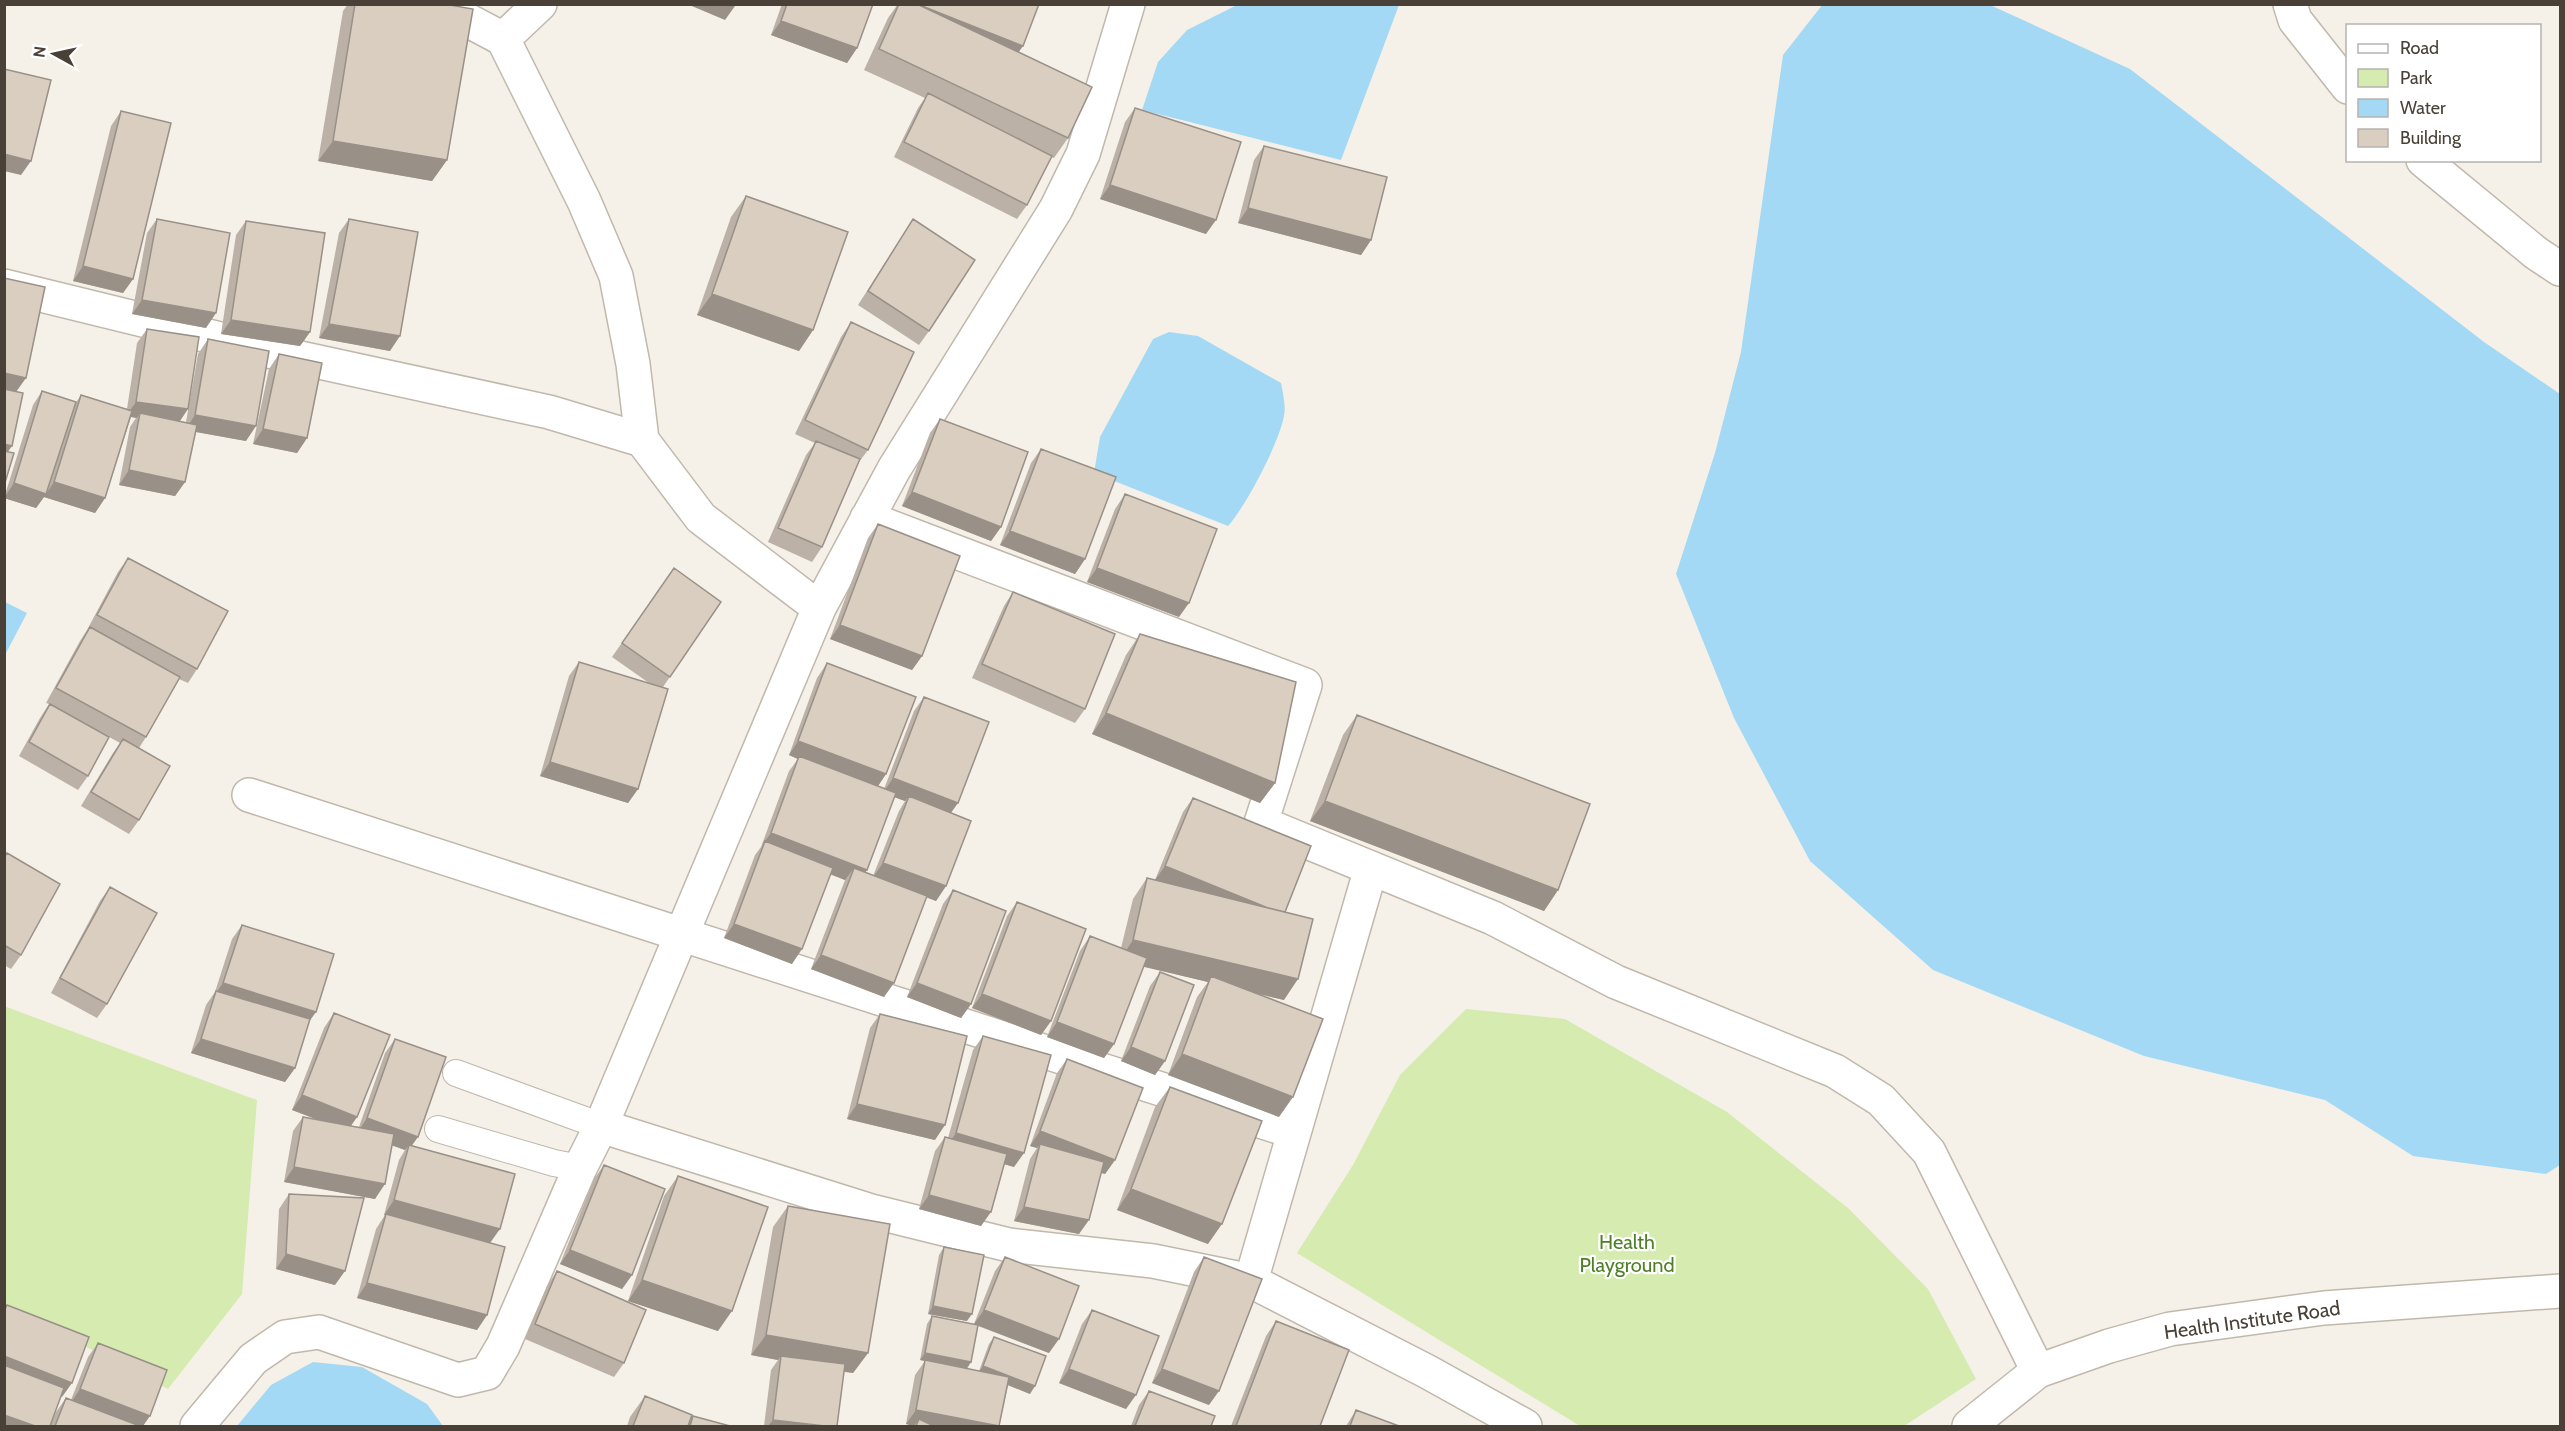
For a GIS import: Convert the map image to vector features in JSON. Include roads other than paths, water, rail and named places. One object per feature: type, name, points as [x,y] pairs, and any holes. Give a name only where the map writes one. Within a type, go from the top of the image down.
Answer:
[{"type":"street","points":[[437,4],[503,39],[584,201],[616,276],[633,364],[642,440],[701,518],[819,608]]},
{"type":"street","points":[[503,39],[540,4]]},
{"type":"street","points":[[197,1426],[253,1359],[285,1337],[319,1332],[458,1380],[487,1373],[503,1347],[580,1168],[601,1126],[819,608],[894,469],[1056,210],[1083,154],[1128,4]]},
{"type":"street","points":[[2290,4],[2295,20],[2346,84]]},
{"type":"street","points":[[2425,162],[2536,253],[2560,269]]},
{"type":"street","points":[[4,286],[273,352],[549,412],[642,440]]},
{"type":"street","points":[[867,518],[1305,685],[1261,823],[1493,918],[1616,982],[1835,1071],[1881,1100],[1929,1152],[2038,1371]]},
{"type":"street","points":[[249,795],[1294,1132]]},
{"type":"street","points":[[1251,1281],[1371,868]]},
{"type":"street","points":[[601,1126],[871,1211],[1009,1245],[1153,1261],[1251,1281],[1428,1372],[1525,1426]]},
{"type":"street","name":"Health Institute Road","points":[[1969,1426],[2038,1371],[2109,1346],[2170,1329],[2324,1308],[2560,1290]]},
{"type":"lane","points":[[456,1073],[601,1126]]},
{"type":"lane","points":[[438,1129],[554,1163],[580,1168]]},
{"type":"water","points":[[1823,4],[1990,5],[2130,69],[2484,342],[2560,394],[2560,1165],[2546,1174],[2413,1156],[2325,1100],[2144,1056],[1933,970],[1810,861],[1734,718],[1676,574],[1715,453],[1741,352],[1783,55]]},
{"type":"water","points":[[1237,5],[1399,5],[1341,160],[1142,110],[1158,62],[1187,30]]},
{"type":"water","points":[[1169,332],[1198,336],[1281,383],[1285,412],[1276,442],[1252,490],[1228,526],[1094,473],[1100,437],[1153,339]]},
{"type":"water","points":[[5,602],[27,613],[5,655]]},
{"type":"water","points":[[313,1362],[362,1367],[427,1404],[443,1426],[237,1426],[271,1385]]},
{"type":"park label","name":"Health Playground","points":[[1627,1254]]}]
